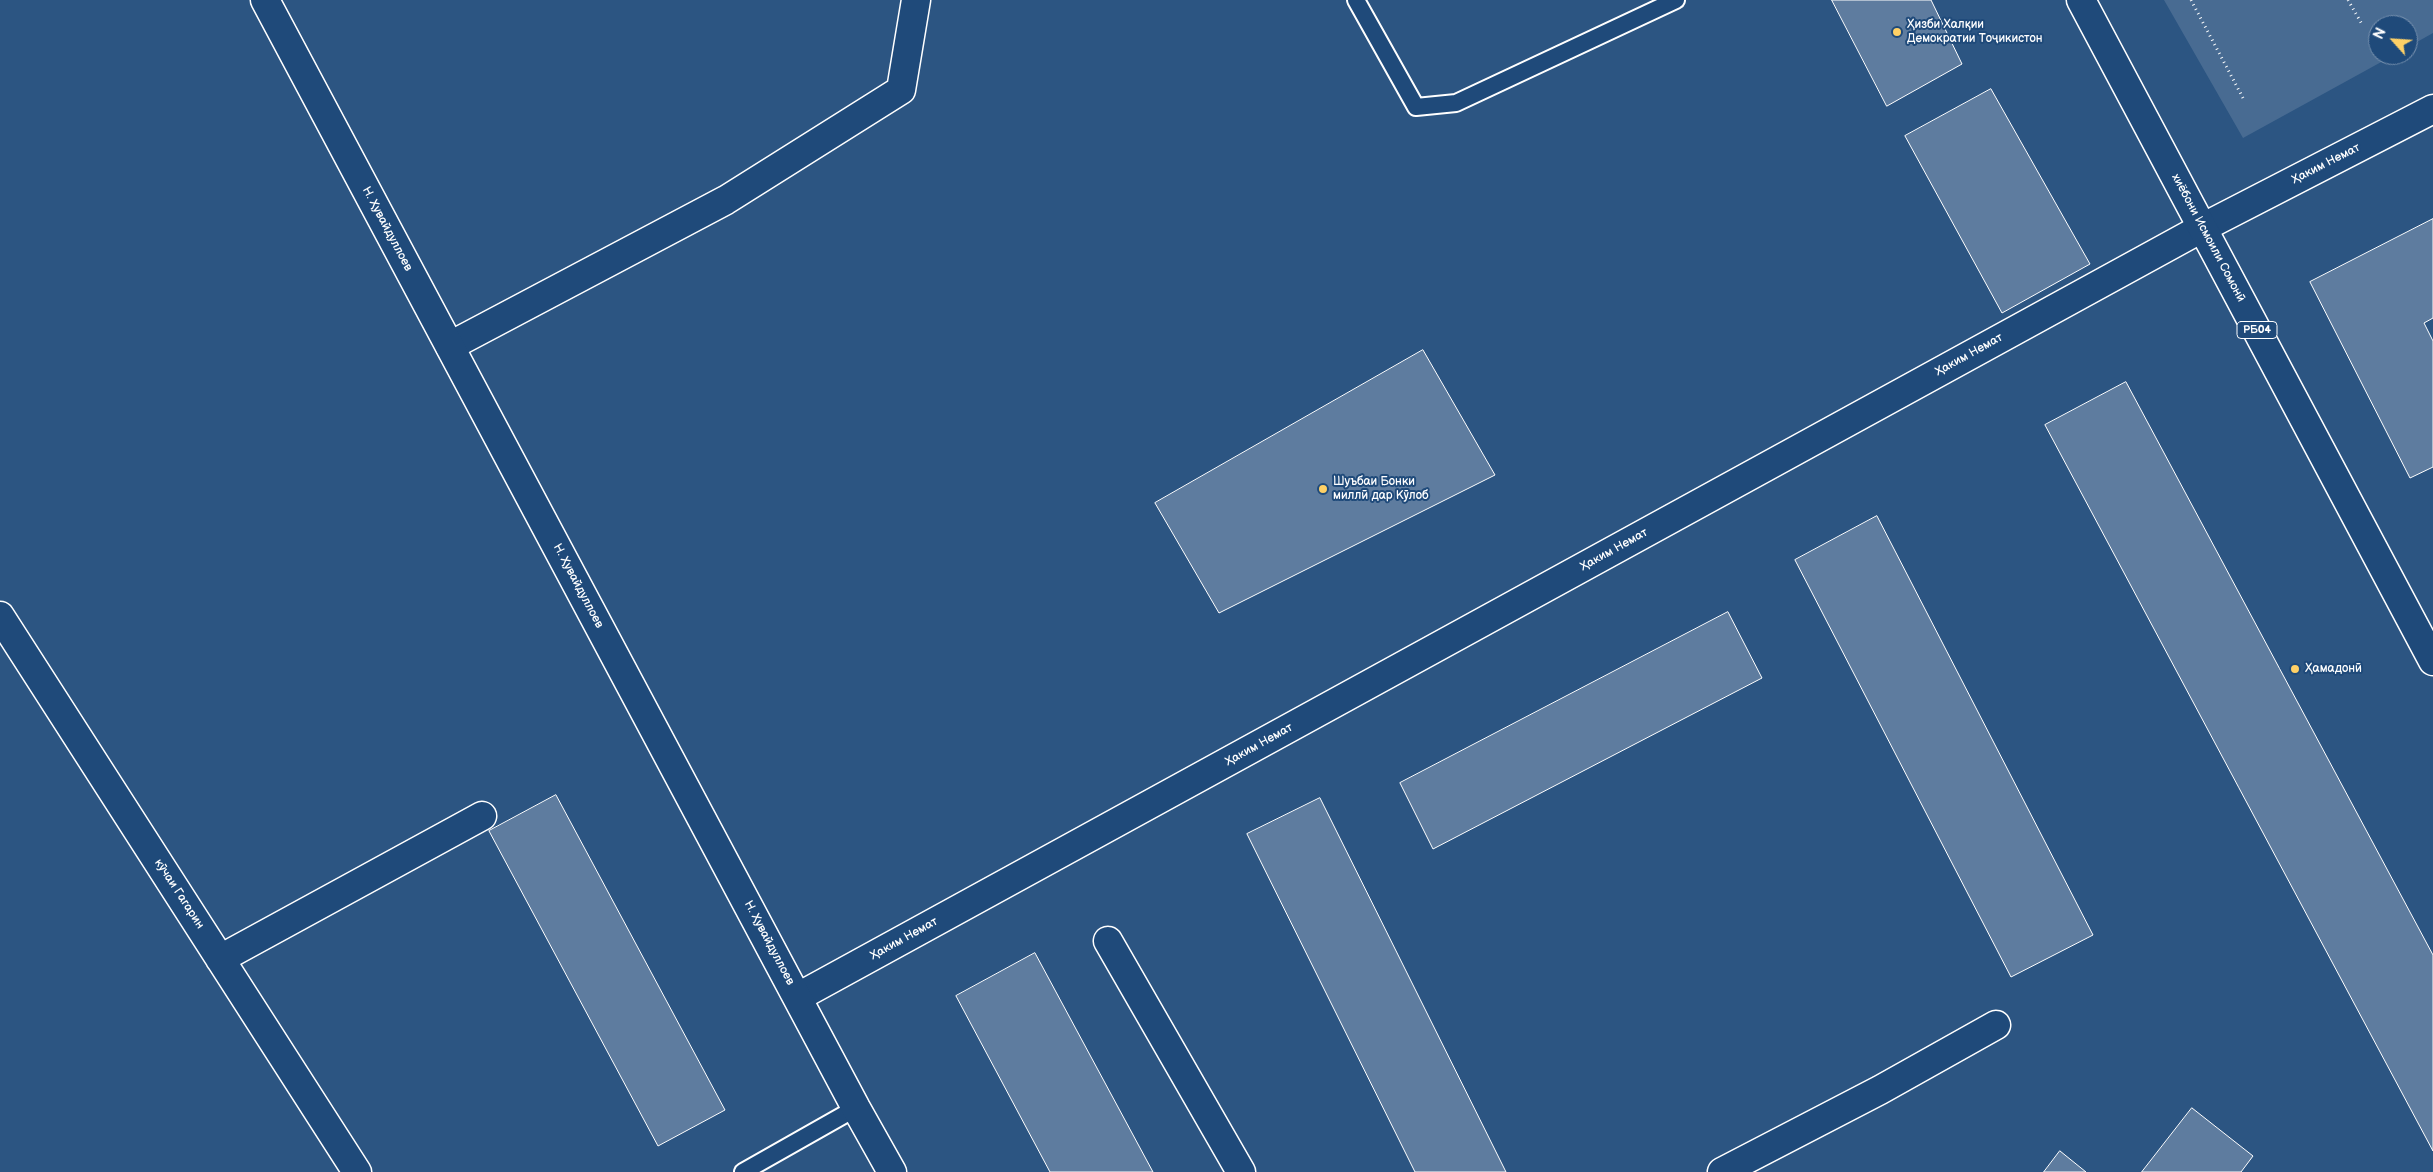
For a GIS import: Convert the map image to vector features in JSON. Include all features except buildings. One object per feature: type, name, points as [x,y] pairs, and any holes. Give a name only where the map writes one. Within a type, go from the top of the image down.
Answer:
[{"type":"street","name":"Н. Ҳувайдуллоев","points":[[265,0],[856,1108],[892,1172]]},
{"type":"street","points":[[450,346],[726,200],[901,90],[916,0]]},
{"type":"street","name":"хиёбони Исмоили Сомонӣ","points":[[2081,0],[2433,661]]},
{"type":"street","name":"Ҳаким Немат","points":[[798,997],[2202,228],[2433,109]]},
{"type":"street","name":"кӯчаи Гагарин","points":[[0,616],[357,1172]]},
{"type":"street","points":[[220,959],[482,816]]},
{"type":"street","points":[[1108,941],[1241,1172]]},
{"type":"street","points":[[1722,1172],[1880,1090],[1996,1025]]},
{"type":"lane","points":[[1356,0],[1416,107],[1456,103],[1676,0]]},
{"type":"lane","points":[[743,1172],[856,1108]]},
{"type":"path","points":[[2191,0],[2243,98]]},
{"type":"path","points":[[2348,0],[2363,26]]},
{"type":"shaded area","points":[[2164,0],[2433,0],[2433,33],[2418,41],[2418,15],[2368,15],[2368,65],[2376,65],[2243,138]]},
{"type":"place","name":"Ҳизби Халқии Демократии Тоҷикистон","points":[[1897,32]]},
{"type":"place","name":"Шуъбаи Бонки миллӣ дар Кӯлоб","points":[[1323,489]]},
{"type":"place","name":"Ҳамадонӣ","points":[[2295,669]]}]
